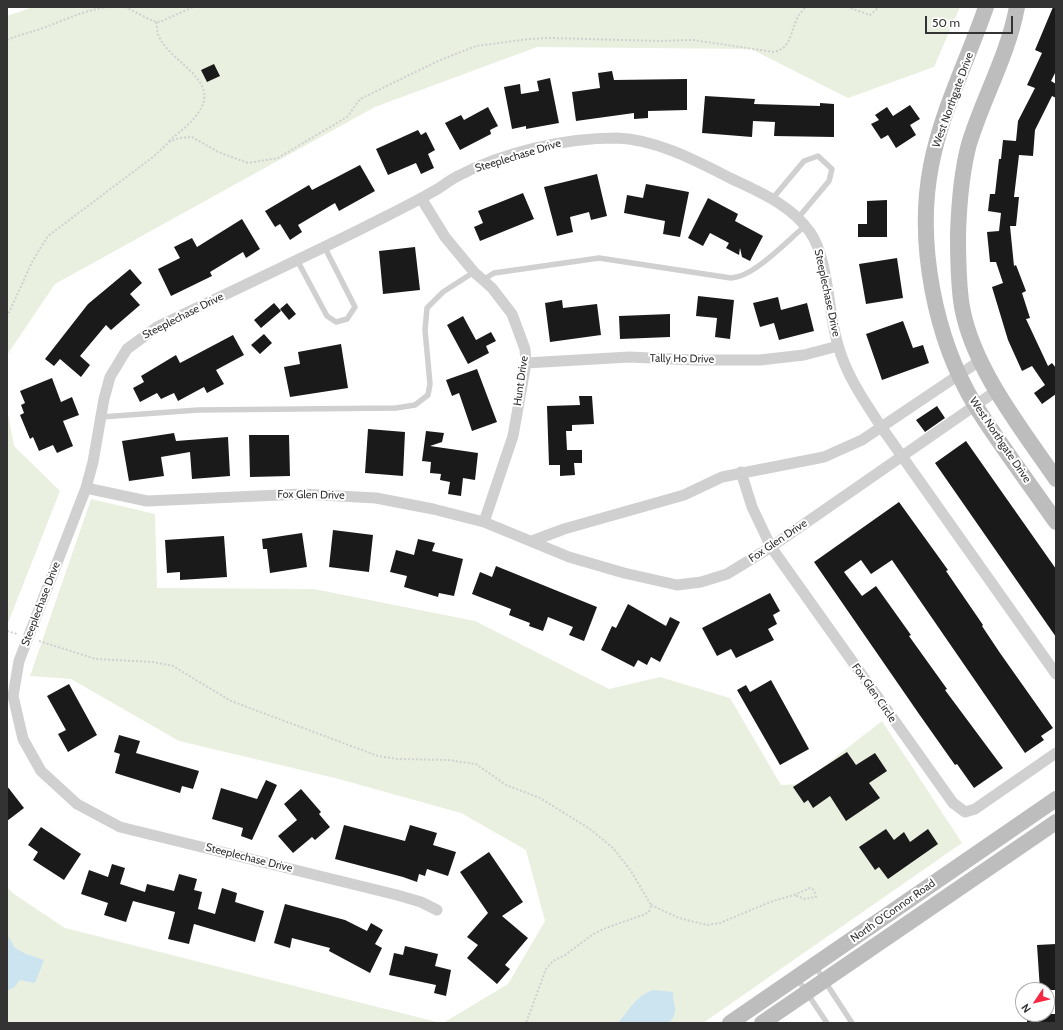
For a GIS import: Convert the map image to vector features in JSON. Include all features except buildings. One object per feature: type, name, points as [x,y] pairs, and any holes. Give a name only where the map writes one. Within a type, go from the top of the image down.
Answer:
[{"type":"main road","name":"West Northgate Drive","points":[[986,7],[940,132],[931,167],[926,216],[929,257],[938,316],[946,344],[960,374],[975,405],[1056,522]]},
{"type":"main road","points":[[1016,7],[1000,64],[984,103],[962,171],[958,263],[962,307],[981,360],[996,391],[1056,478]]},
{"type":"main road","name":"North O'Connor Road","points":[[730,1023],[1056,799]]},
{"type":"main road","name":"North O'Connor Road","points":[[762,1023],[1056,822]]},
{"type":"street","name":"Steeplechase Drive","points":[[437,910],[421,902],[397,895],[120,827],[77,804],[41,771],[23,739],[13,696],[19,661],[27,637],[86,488],[93,462],[110,377],[127,349],[139,338],[157,327],[297,260],[421,198],[456,177],[501,158],[559,142],[584,139],[619,138],[635,140],[685,156],[773,198],[801,222],[815,241],[824,269],[838,346],[857,389],[902,457]]},
{"type":"street","name":"Hunt Drive","points":[[421,198],[445,237],[474,272],[492,288],[512,314],[525,349],[526,363],[513,436],[484,522]]},
{"type":"street","name":"Tally Ho Drive","points":[[526,363],[629,357],[695,360],[760,360],[804,354],[838,346]]},
{"type":"street","points":[[532,541],[564,529],[684,495],[722,477],[741,472],[794,464],[824,457],[862,440],[882,428],[981,360]]},
{"type":"street","name":"Fox Glen Drive","points":[[86,488],[147,501],[328,494],[376,498],[433,508],[484,522],[569,557],[610,570],[677,585],[701,582],[727,574],[771,547],[996,391]]},
{"type":"street","points":[[902,457],[1056,674]]},
{"type":"street","name":"Fox Glen Circle","points":[[741,472],[752,507],[771,547],[953,803],[965,812],[975,809],[1056,753]]},
{"type":"lane","points":[[483,280],[494,273],[599,258],[731,278],[740,278],[751,272],[801,222],[829,181],[832,169],[818,156],[804,161],[773,198]]},
{"type":"lane","points":[[297,260],[327,316],[336,322],[347,319],[355,307],[324,246]]},
{"type":"lane","points":[[101,417],[198,410],[270,408],[330,410],[396,408],[415,405],[428,395],[430,384],[425,330],[427,308],[444,292],[474,272]]},
{"type":"lane","points":[[814,965],[852,1023]]},
{"type":"lane","points":[[797,978],[827,1023]]},
{"type":"path","points":[[7,40],[39,29],[72,15],[97,8],[111,7]]},
{"type":"path","points":[[125,7],[156,22],[160,22],[193,7]]},
{"type":"path","points":[[169,142],[179,138],[192,137],[218,152],[248,163],[260,162],[278,158],[347,117],[360,99],[438,61],[476,46],[544,38],[693,40],[774,52],[782,50],[790,40],[798,15],[806,7]]},
{"type":"path","points":[[847,7],[870,15],[879,7]]},
{"type":"path","points":[[7,317],[33,260],[48,236],[153,157],[199,112],[204,102],[205,94],[201,83],[196,76],[179,61],[158,35],[156,22]]},
{"type":"path","points":[[7,631],[96,659],[153,662],[173,666],[237,703],[378,756],[409,760],[448,760],[476,764],[506,784],[540,798],[600,837],[613,848],[624,862],[651,905],[679,918],[707,925],[720,923],[770,902],[794,896],[810,888],[814,890],[816,897],[805,900],[794,896]]},
{"type":"path","points":[[526,1023],[546,969],[553,961],[571,951],[598,932],[649,912],[651,905]]},
{"type":"green space","points":[[33,7],[960,7],[934,67],[848,98],[751,49],[537,47],[375,107],[55,284],[7,355],[7,16]]},
{"type":"green space","points":[[7,409],[14,446],[60,491],[8,623]]},
{"type":"green space","points":[[91,499],[155,514],[157,588],[314,589],[475,621],[609,689],[660,677],[730,698],[781,785],[801,784],[882,721],[962,843],[703,1023],[443,1023],[508,984],[545,921],[526,850],[461,813],[335,778],[179,741],[71,679],[30,676]]},
{"type":"green space","points":[[7,887],[14,894],[65,928],[441,1023],[7,1023]]},
{"type":"water","points":[[7,934],[15,948],[26,954],[44,960],[35,983],[19,980],[16,986],[7,991]]},
{"type":"water","points":[[653,990],[673,992],[675,1012],[669,1023],[618,1023],[637,1000]]}]
